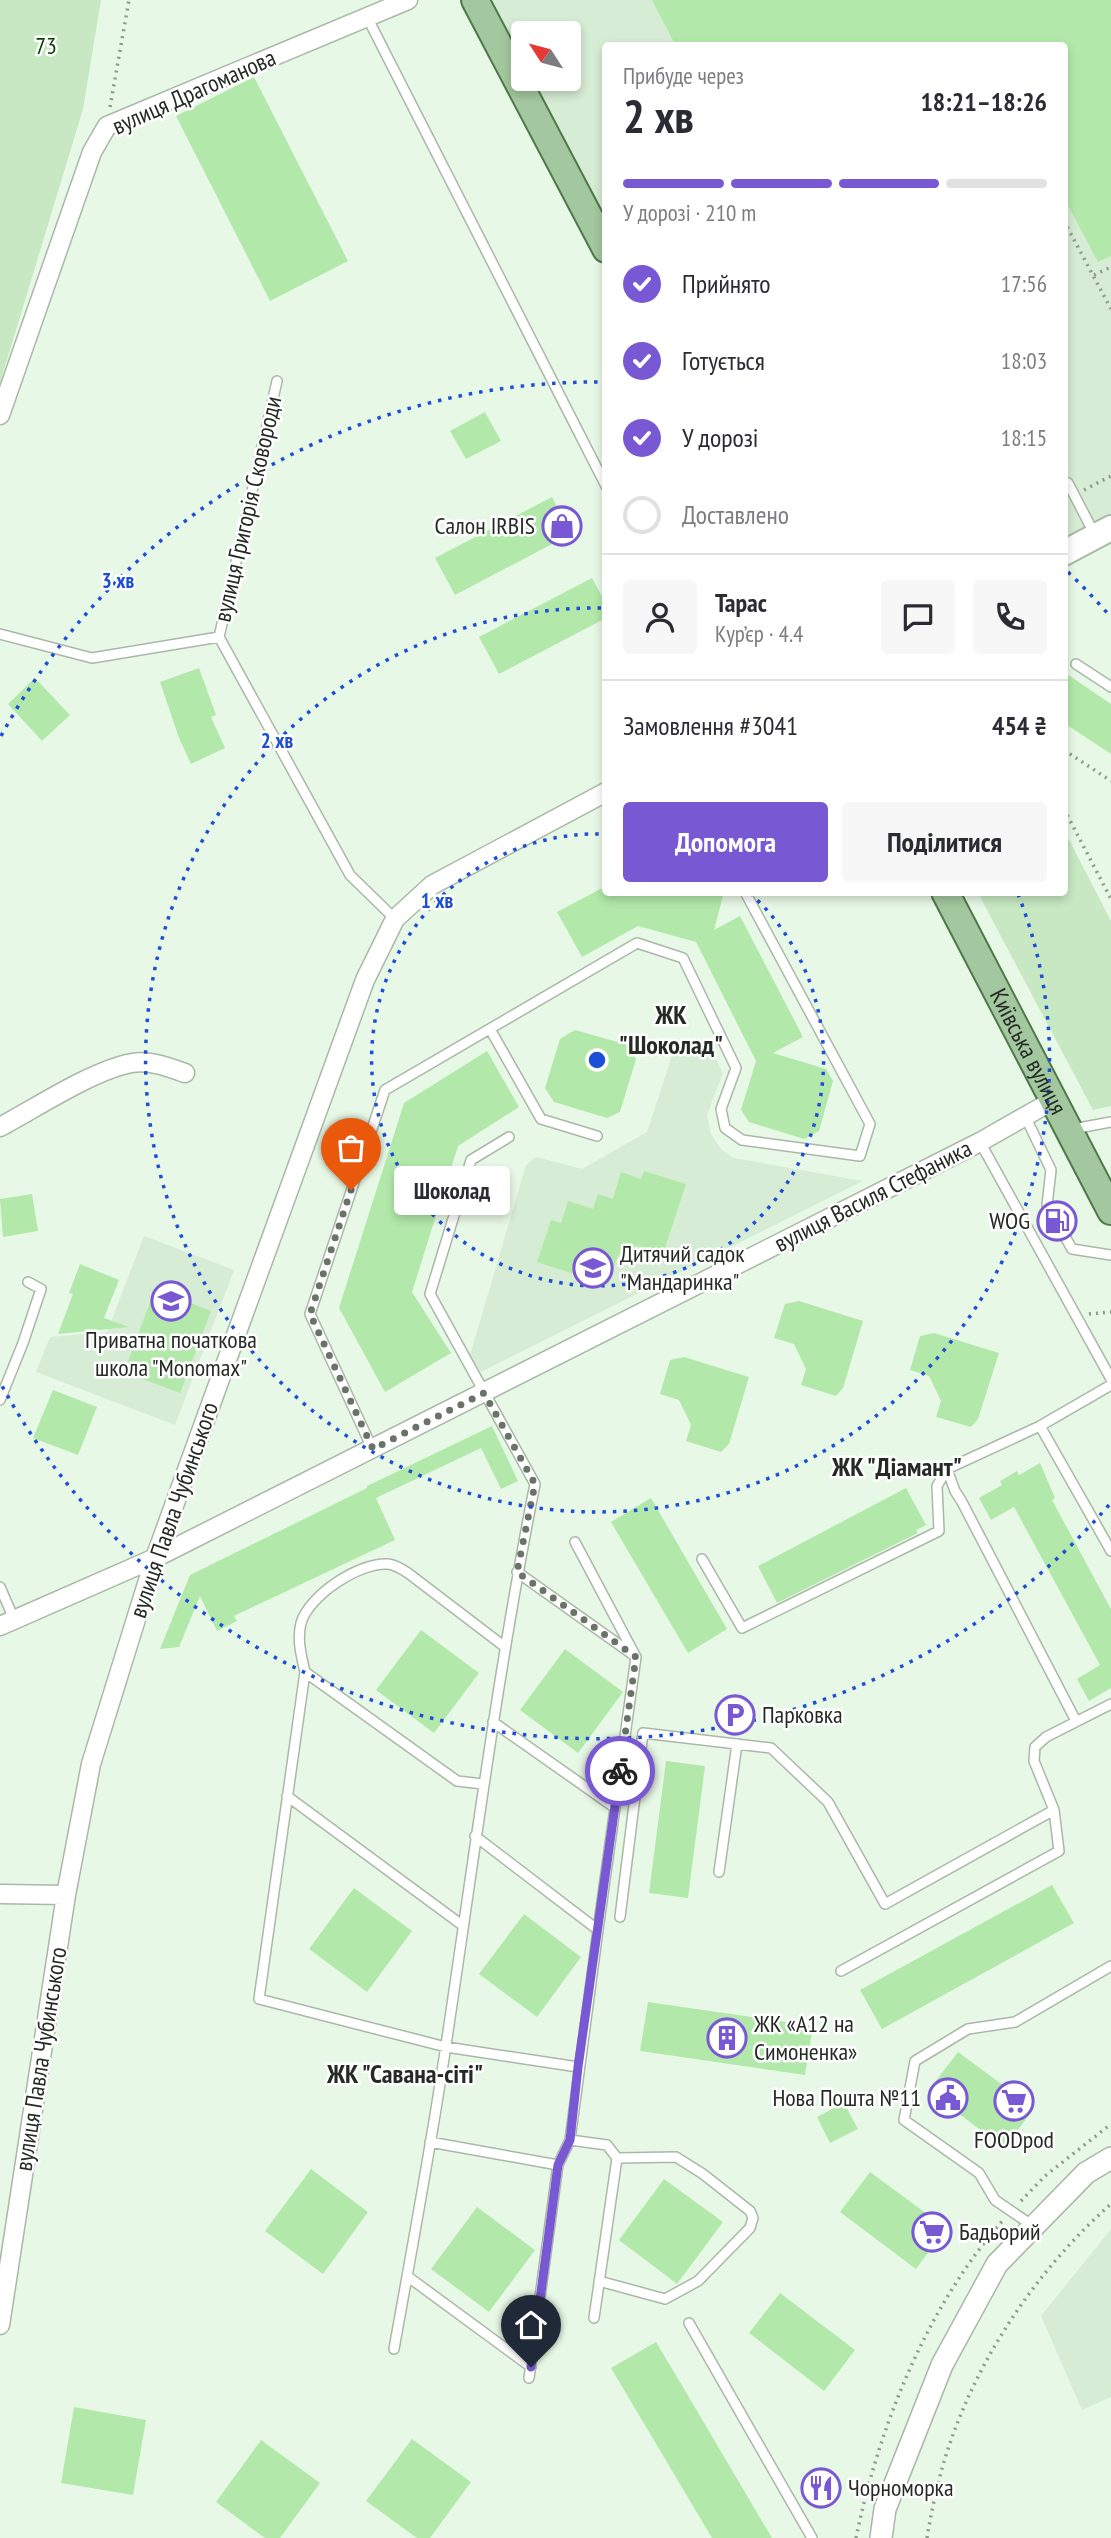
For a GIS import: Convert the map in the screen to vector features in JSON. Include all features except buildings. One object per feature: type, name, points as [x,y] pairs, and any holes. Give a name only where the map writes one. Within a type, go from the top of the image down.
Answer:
[{"type":"main road","points":[[475,0],[602,241]]},
{"type":"main road","points":[[1068,551],[1103,532]]},
{"type":"main road","name":"Київська вулиця","points":[[947,896],[1111,1211]]},
{"type":"street","name":"вулиця Драгоманова","points":[[0,415],[92,152],[107,126],[408,0]]},
{"type":"street","name":"вулиця Павла Чубинського","points":[[0,2325],[66,1895],[91,1764],[155,1558],[365,980],[395,919],[432,885],[602,794]]},
{"type":"street","points":[[0,1127],[92,1077],[132,1063],[160,1064],[184,1073]]},
{"type":"street","name":"вулиця Василя Стефаника","points":[[7,1623],[155,1558],[980,1142],[1052,1101]]},
{"type":"street","points":[[0,1894],[66,1895]]},
{"type":"street","points":[[881,2538],[885,2510],[942,2365],[998,2264],[1086,2173],[1111,2158]]},
{"type":"lane","points":[[366,17],[602,478]]},
{"type":"lane","name":"вулиця Григорія Сковороди","points":[[277,381],[219,637],[350,875],[395,919]]},
{"type":"lane","points":[[1068,482],[1103,532]]},
{"type":"lane","name":"вулиця Григорія Сковороди","points":[[0,634],[92,658],[219,637]]},
{"type":"lane","points":[[1076,664],[1111,687]]},
{"type":"lane","points":[[373,1449],[310,1314],[385,1090],[637,943],[683,958],[736,1068],[721,1109],[725,1128],[742,1140],[860,1156],[870,1124],[747,896]]},
{"type":"lane","points":[[490,1029],[541,1119],[597,1136]]},
{"type":"lane","points":[[1025,1116],[1051,1170],[1046,1205],[1072,1249],[1111,1255]]},
{"type":"lane","points":[[1067,1130],[1111,1122]]},
{"type":"lane","points":[[394,2349],[446,2047],[475,1836],[517,1572],[535,1484],[430,1294],[471,1160],[509,1137]]},
{"type":"lane","points":[[980,1142],[1111,1380]]},
{"type":"lane","points":[[0,1400],[41,1289],[28,1282]]},
{"type":"lane","points":[[702,1559],[742,1628],[939,1531],[937,1486],[947,1469],[1040,1426],[1111,1385]]},
{"type":"lane","points":[[1040,1426],[1111,1551]]},
{"type":"lane","points":[[947,1469],[955,1492],[969,1514],[1076,1721]]},
{"type":"lane","points":[[407,2276],[530,2373],[558,2165],[570,2140],[636,1657],[575,1542]]},
{"type":"lane","points":[[505,1647],[395,1566],[380,1565],[363,1570],[333,1585],[310,1605],[299,1632],[305,1672],[259,1999],[446,2047],[578,2067]]},
{"type":"lane","points":[[517,1572],[636,1657]]},
{"type":"lane","name":"вулиця Василя Стефаника","points":[[0,1587],[7,1623]]},
{"type":"lane","points":[[305,1672],[457,1781],[483,1784]]},
{"type":"lane","points":[[841,1971],[1059,1851],[1054,1810],[1034,1761],[1035,1747],[1046,1737],[1111,1704]]},
{"type":"lane","points":[[493,1723],[614,1807]]},
{"type":"lane","points":[[620,1917],[643,1733],[771,1748],[828,1802],[885,1904],[1054,1810]]},
{"type":"lane","points":[[719,1872],[737,1744]]},
{"type":"lane","points":[[287,1796],[462,1925]]},
{"type":"lane","points":[[475,1836],[598,1930]]},
{"type":"lane","points":[[1034,2227],[995,2200],[979,2173],[904,2120],[915,2061],[968,2029],[1015,2022],[1111,1966]]},
{"type":"lane","points":[[570,2140],[607,2145],[617,2158],[594,2318]]},
{"type":"lane","points":[[430,2142],[558,2165]]},
{"type":"lane","points":[[599,2281],[665,2299],[698,2281],[750,2228],[753,2218],[750,2211],[703,2174],[676,2157],[617,2158]]},
{"type":"lane","points":[[689,2323],[812,2538]]},
{"type":"path","points":[[107,126],[129,0]]},
{"type":"path","points":[[1068,228],[1111,309]]},
{"type":"path","points":[[1094,276],[1111,267]]},
{"type":"path","points":[[1068,753],[1111,782]]},
{"type":"path","points":[[1068,818],[1111,899]]},
{"type":"path","points":[[1077,1316],[1111,1311]]},
{"type":"path","points":[[927,2538],[953,2434],[998,2341],[1055,2261],[1111,2204]]},
{"type":"shaded area","points":[[475,0],[1111,0],[1111,528],[1068,551],[1068,42],[602,42],[602,243],[523,91],[581,91],[581,21],[511,21],[511,69]]},
{"type":"shaded area","name":"Дитячий садок \"Мандаринка\"","points":[[707,1041],[723,1073],[707,1115],[711,1134],[721,1149],[734,1158],[863,1181],[481,1372],[470,1355],[526,1165],[536,1157],[582,1169],[647,1132],[672,1056]]},
{"type":"shaded area","name":"Приватна початкова школа \"Monomax\"","points":[[144,1236],[234,1270],[175,1425],[36,1372],[50,1337],[107,1332]]},
{"type":"shaded area","points":[[1111,2229],[1111,2397],[1082,2410],[1041,2316]]},
{"type":"green space","name":"73","points":[[0,0],[101,0],[83,109],[0,383]]},
{"type":"green space","points":[[1068,838],[1111,921],[1111,1106],[1093,1110],[980,896],[1068,896]]},
{"type":"way so far","points":[[351,1190],[310,1314],[373,1449],[484,1393],[535,1484],[517,1572],[636,1657],[620,1771]]},
{"type":"place","name":"Салон IRBIS","points":[[562,526]]},
{"type":"place","name":"Шоколад","points":[[351,1190]]},
{"type":"place","name":"WOG","points":[[1057,1221]]},
{"type":"place","name":"Дитячий садок \"Мандаринка\"","points":[[593,1268]]},
{"type":"place","name":"Приватна початкова школа \"Monomax\"","points":[[171,1301]]},
{"type":"place","name":"Парковка","points":[[735,1715]]},
{"type":"place","name":"ЖК «А12 на Симоненка»","points":[[727,2038]]},
{"type":"place","name":"Нова Пошта №11","points":[[948,2098]]},
{"type":"place","name":"FOODpod","points":[[1014,2101]]},
{"type":"place","name":"Бадьорий","points":[[932,2232]]},
{"type":"place","name":"Чорноморка","points":[[821,2488]]},
{"type":"district","name":"ЖК \"Шоколад\"","points":[[671,1030]]},
{"type":"district","name":"ЖК \"Діамант\"","points":[[897,1467]]},
{"type":"district","name":"ЖК \"Савана-сіті\"","points":[[405,2074]]},
{"type":"route","points":[[531,2367],[558,2165],[570,2140],[620,1771]]}]
